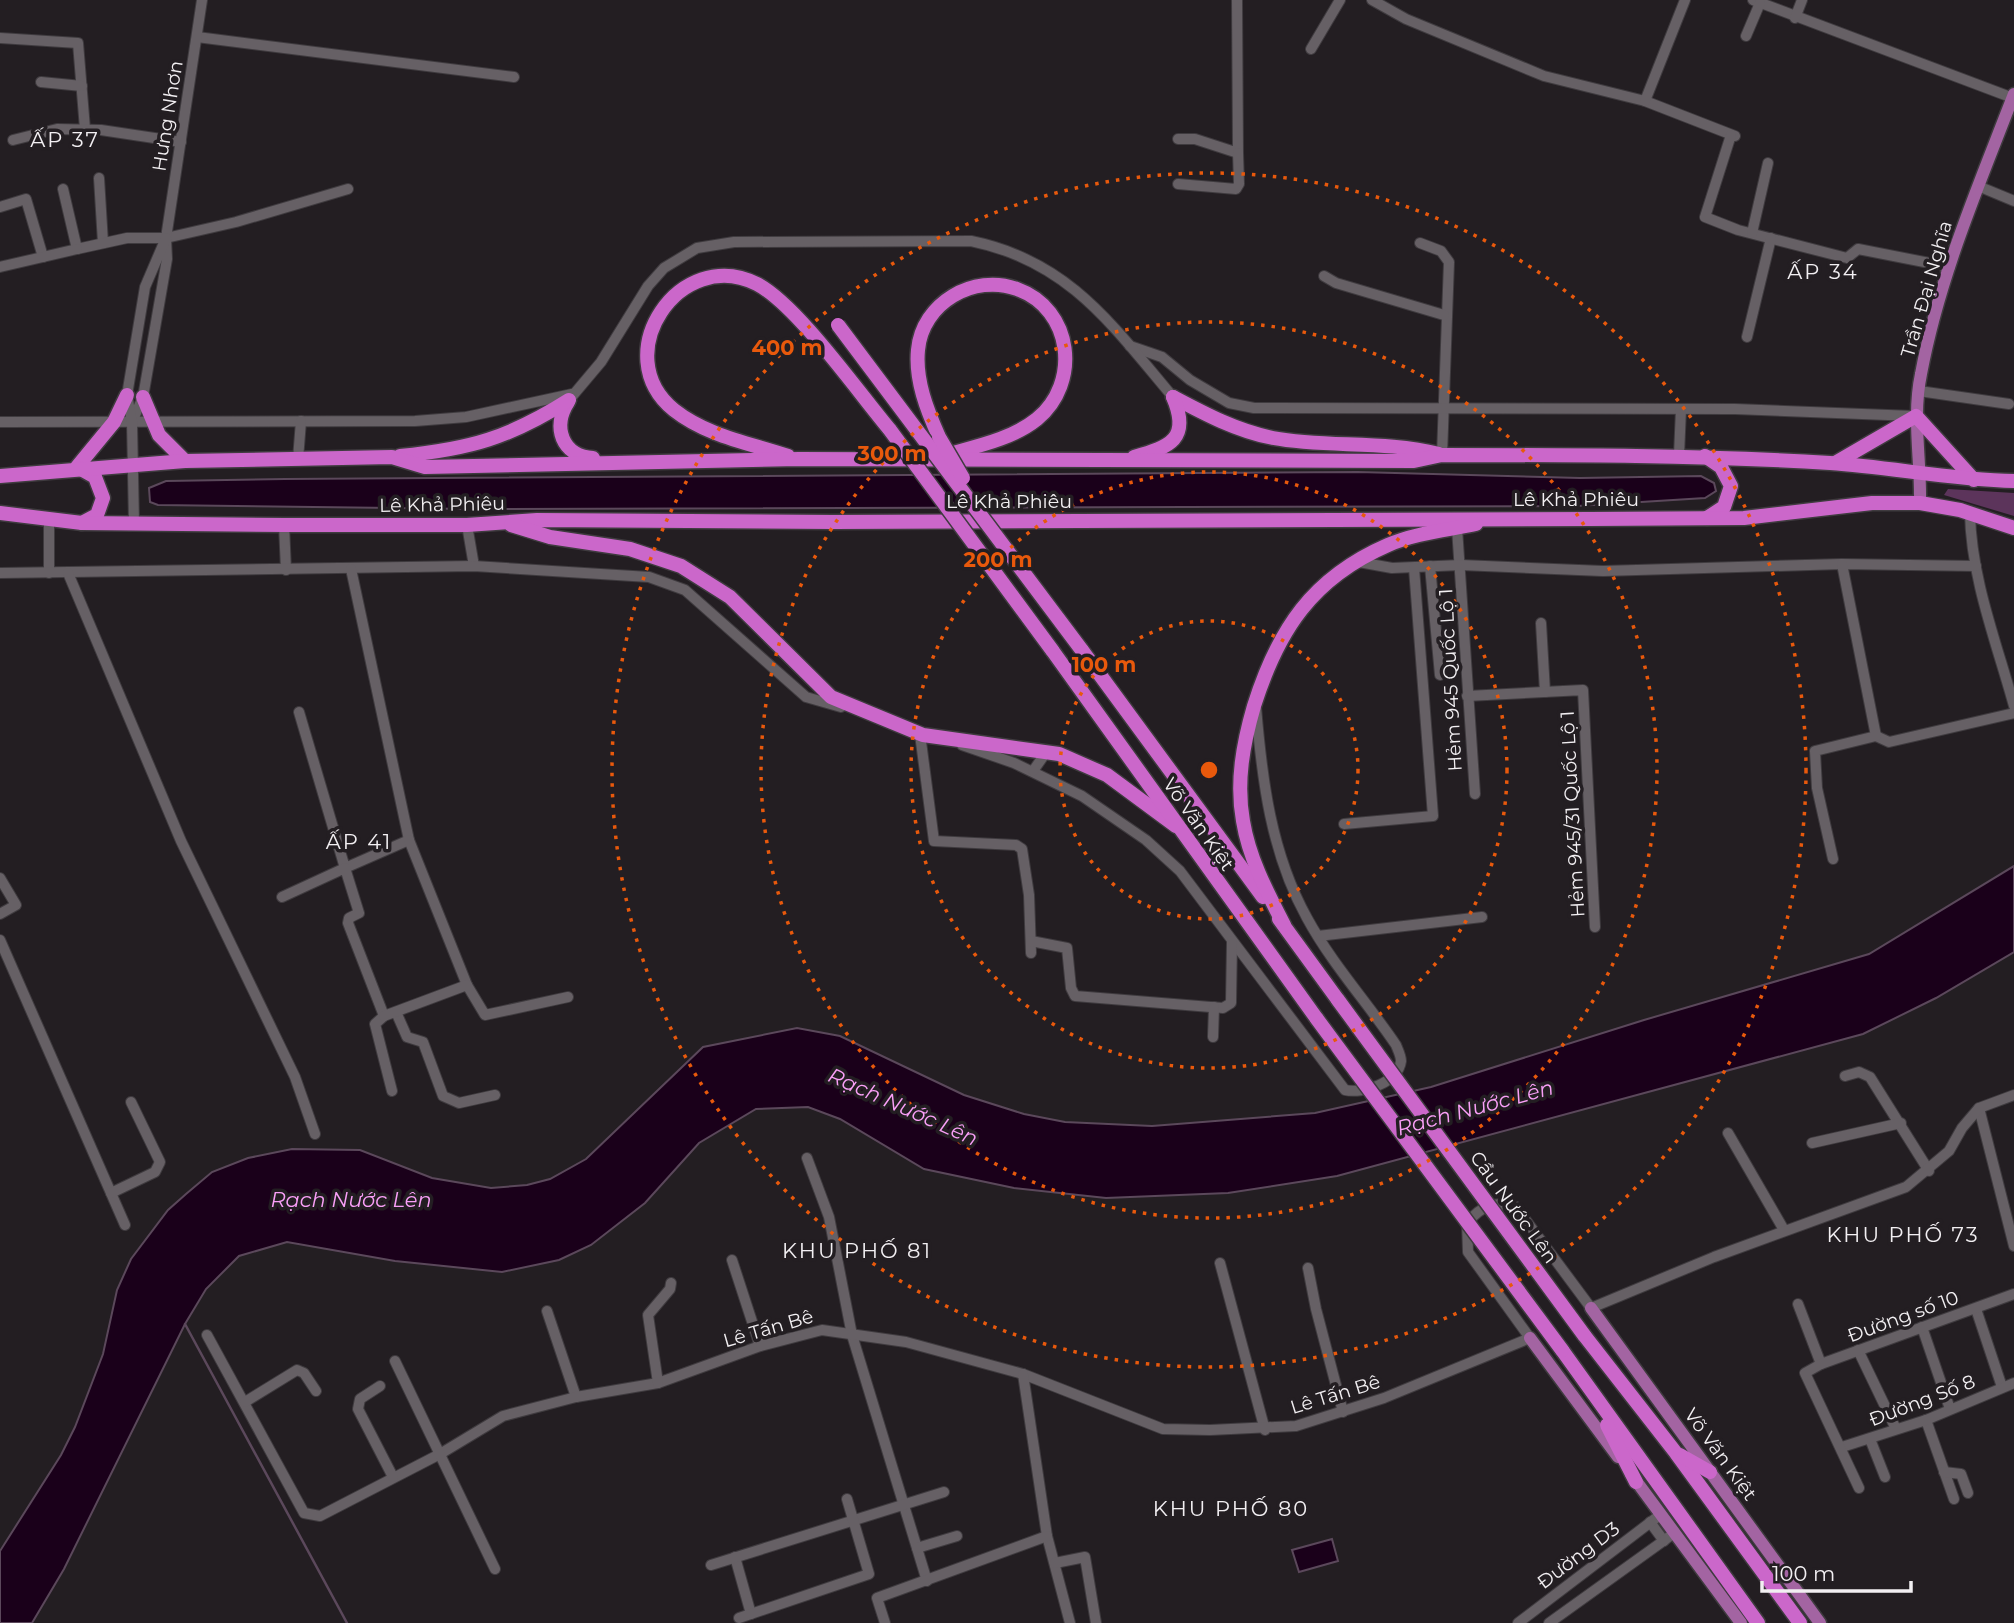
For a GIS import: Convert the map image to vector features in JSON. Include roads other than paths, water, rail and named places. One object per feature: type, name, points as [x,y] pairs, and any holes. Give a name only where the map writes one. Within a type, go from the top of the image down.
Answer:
[{"type":"highway","name":"Võ Văn Kiệt","points":[[799,459],[712,432],[673,409],[662,396],[649,367],[648,349],[650,330],[669,300],[699,280],[732,277],[755,283],[781,301],[806,324],[890,430],[1317,1019],[1582,1377]]},
{"type":"highway","points":[[928,460],[999,438],[1035,421],[1055,398],[1066,371],[1062,332],[1049,311],[1028,294],[998,285],[984,285],[951,296],[937,308],[928,321],[918,350],[920,384],[932,421],[982,508],[1082,649]]},
{"type":"highway","points":[[838,325],[1082,649]]},
{"type":"highway","points":[[82,523],[97,515],[103,492],[95,477],[77,467],[114,422],[127,395]]},
{"type":"highway","points":[[143,397],[151,422],[166,443],[185,461]]},
{"type":"highway","points":[[392,457],[482,444],[513,433],[572,397]]},
{"type":"highway","points":[[572,397],[561,413],[560,426],[567,448],[586,458],[626,463]]},
{"type":"highway","points":[[1173,397],[1231,426],[1274,438],[1415,448],[1442,455]]},
{"type":"highway","points":[[1117,461],[1161,449],[1172,442],[1178,433],[1181,418],[1173,397]]},
{"type":"highway","points":[[1835,463],[1916,416],[1974,480]]},
{"type":"highway","name":"Lê Khả Phiêu","points":[[0,476],[77,467],[185,461],[392,457],[425,467],[799,459],[1414,461],[1442,455],[1679,455],[1835,463],[1920,475],[2014,481]]},
{"type":"highway","points":[[1704,456],[1721,467],[1731,486],[1724,507],[1705,518]]},
{"type":"highway","name":"Lê Khả Phiêu","points":[[1920,475],[1944,484],[2014,491]]},
{"type":"highway","name":"Lê Khả Phiêu","points":[[0,513],[82,523],[284,525],[467,524],[537,520],[833,522],[1705,518],[1751,517],[1872,503],[1920,503],[1970,513],[2014,528]]},
{"type":"highway","points":[[1284,925],[1252,856],[1243,822],[1240,794],[1243,751],[1267,665],[1294,618],[1316,592],[1359,562],[1389,544],[1504,518]]},
{"type":"highway","points":[[503,523],[550,537],[630,549],[681,566],[730,597],[831,697],[878,719],[920,734],[1047,751],[1084,763],[1107,775],[1176,826]]},
{"type":"highway","name":"Võ Văn Kiệt","points":[[1082,649],[1338,1000]]},
{"type":"highway","name":"Cầu Nước Lên","points":[[1338,1000],[1584,1335]]},
{"type":"highway","name":"Võ Văn Kiệt","points":[[1584,1335],[1676,1452],[1800,1623]]},
{"type":"highway","points":[[1582,1377],[1636,1482]]},
{"type":"highway","points":[[1582,1377],[1758,1623]]},
{"type":"highway","points":[[1676,1452],[1710,1472]]},
{"type":"main road","name":"Trần Đại Nghĩa","points":[[1920,503],[1916,416],[1920,375],[1950,267],[1978,186],[2010,115],[2013,96]]},
{"type":"main road","name":"Võ Văn Kiệt","points":[[1591,1308],[1820,1623]]},
{"type":"main road","points":[[1530,1338],[1636,1482],[1668,1537],[1741,1623]]},
{"type":"street","name":"Hưng Nhơn","points":[[132,422],[143,397],[167,259],[166,238],[202,0]]},
{"type":"street","points":[[1178,184],[1236,190],[1239,184],[1237,0]]},
{"type":"street","points":[[1311,48],[1340,0]]},
{"type":"street","points":[[1372,0],[1406,19],[1544,76],[1645,101],[1733,136],[1705,217],[1752,233],[1847,258],[1858,249],[1950,267]]},
{"type":"street","points":[[1645,101],[1685,0]]},
{"type":"street","points":[[1795,18],[1802,0]]},
{"type":"street","points":[[1746,36],[1756,2],[2013,96]]},
{"type":"street","points":[[197,37],[514,77]]},
{"type":"street","points":[[0,38],[78,43],[85,129]]},
{"type":"street","points":[[41,82],[82,86]]},
{"type":"street","points":[[13,141],[57,128],[85,129],[181,142]]},
{"type":"street","points":[[1178,139],[1195,139],[1238,153]]},
{"type":"street","points":[[1752,233],[1768,163]]},
{"type":"street","points":[[99,178],[103,243]]},
{"type":"street","points":[[1978,186],[2014,201]]},
{"type":"street","points":[[0,267],[127,238],[166,238],[236,222],[348,189]]},
{"type":"street","points":[[64,190],[77,249]]},
{"type":"street","points":[[0,207],[26,199],[43,257]]},
{"type":"street","name":"Hưng Nhơn","points":[[134,524],[132,422],[127,395],[145,287],[166,238]]},
{"type":"street","points":[[1748,337],[1771,238]]},
{"type":"street","points":[[0,422],[450,419],[572,397],[601,362],[648,286],[664,268],[696,248],[734,242],[971,241],[1023,255],[1082,293],[1173,397]]},
{"type":"street","points":[[1420,243],[1441,251],[1449,262],[1444,315],[1442,455]]},
{"type":"street","points":[[1324,276],[1336,283],[1444,315]]},
{"type":"street","points":[[1130,346],[1161,357],[1190,380],[1240,406],[1272,409],[1817,410],[1916,416]]},
{"type":"street","points":[[1919,391],[2009,404]]},
{"type":"street","points":[[1679,455],[1681,409]]},
{"type":"street","points":[[298,459],[301,421]]},
{"type":"street","points":[[1970,513],[1970,539],[1976,566],[2014,706]]},
{"type":"street","points":[[49,519],[49,573]]},
{"type":"street","points":[[467,524],[474,566]]},
{"type":"street","points":[[284,525],[286,570]]},
{"type":"street","name":"Hẻm 945 Quốc Lộ 1","points":[[1457,528],[1475,794]]},
{"type":"street","points":[[1359,562],[1392,568],[1461,565],[1603,571],[1842,564],[1976,566]]},
{"type":"street","points":[[1842,564],[1876,736]]},
{"type":"street","points":[[0,573],[474,566],[649,577],[685,590],[806,697],[878,719]]},
{"type":"street","points":[[1430,566],[1440,675]]},
{"type":"street","points":[[1344,824],[1433,816],[1414,568]]},
{"type":"street","points":[[351,569],[409,839],[467,985],[485,1015],[568,997]]},
{"type":"street","points":[[68,573],[181,841],[295,1077],[315,1134]]},
{"type":"street","points":[[1541,623],[1545,692]]},
{"type":"street","name":"Hẻm 945/31 Quốc Lộ 1","points":[[1467,696],[1583,690],[1595,927]]},
{"type":"street","points":[[944,739],[1032,771],[1082,796],[1146,840],[1180,871],[1345,1090],[1356,1092],[1379,1086],[1398,1070],[1401,1059],[1396,1045],[1318,936],[1282,865],[1261,768],[1256,701]]},
{"type":"street","points":[[299,712],[359,914],[349,918],[348,923],[384,1016]]},
{"type":"street","points":[[1833,859],[1817,788],[1815,751],[1876,736],[1889,742],[2014,713]]},
{"type":"street","points":[[920,734],[932,837],[940,841],[1016,845],[1022,849],[1029,895],[1031,953]]},
{"type":"street","points":[[1243,751],[1252,745],[1259,748]]},
{"type":"street","points":[[1032,771],[1047,751]]},
{"type":"street","points":[[282,897],[409,839]]},
{"type":"street","points":[[0,878],[16,905],[0,914]]},
{"type":"street","points":[[1318,936],[1482,917]]},
{"type":"street","points":[[0,940],[125,1225]]},
{"type":"street","points":[[1031,941],[1067,948],[1071,988],[1075,996],[1214,1007],[1228,1006],[1231,1003],[1232,940]]},
{"type":"street","points":[[392,1091],[375,1024],[384,1016],[467,985]]},
{"type":"street","points":[[1213,1037],[1214,1007]]},
{"type":"street","points":[[396,1012],[407,1037],[423,1042],[443,1096],[459,1103],[495,1095]]},
{"type":"street","points":[[1845,1076],[1866,1073],[1929,1171]]},
{"type":"street","points":[[1530,1338],[1471,1258],[1465,1236],[1467,1223],[1488,1204],[1504,1203],[1516,1207],[1591,1308],[1784,1230],[1906,1187],[1929,1171],[1949,1151],[1962,1128],[1979,1108],[2014,1095]]},
{"type":"street","points":[[111,1193],[155,1172],[160,1162],[131,1102]]},
{"type":"street","points":[[1979,1108],[2014,1245]]},
{"type":"street","points":[[1812,1143],[1901,1124]]},
{"type":"street","points":[[1728,1133],[1784,1230]]},
{"type":"street","points":[[807,1158],[828,1217],[852,1335],[927,1581]]},
{"type":"street","points":[[732,1260],[760,1346]]},
{"type":"street","points":[[1220,1264],[1265,1430]]},
{"type":"street","points":[[1308,1268],[1315,1309],[1343,1412]]},
{"type":"street","points":[[659,1383],[648,1315],[670,1289],[671,1283]]},
{"type":"street","name":"Đường số 10","points":[[1842,1447],[1805,1373],[1858,1350],[2014,1294]]},
{"type":"street","points":[[1798,1304],[1821,1364]]},
{"type":"street","points":[[1976,1309],[2003,1387]]},
{"type":"street","points":[[547,1311],[576,1398]]},
{"type":"street","points":[[1922,1327],[1950,1409]]},
{"type":"street","name":"Lê Tấn Bê","points":[[207,1335],[304,1513],[320,1516],[440,1454],[503,1416],[576,1398],[659,1383],[760,1346],[822,1330],[906,1342],[1023,1374],[1163,1429],[1265,1430],[1296,1426],[1384,1398],[1530,1338]]},
{"type":"street","points":[[1858,1350],[1896,1429]]},
{"type":"street","points":[[396,1361],[495,1569]]},
{"type":"street","points":[[245,1402],[297,1370],[304,1373],[316,1391]]},
{"type":"street","points":[[1023,1374],[1047,1536],[1070,1623]]},
{"type":"street","name":"Đường Số 8","points":[[1842,1447],[1926,1420],[2014,1383]]},
{"type":"street","points":[[380,1387],[360,1399],[358,1409],[393,1477]]},
{"type":"street","points":[[1926,1420],[1954,1499]]},
{"type":"street","points":[[1870,1439],[1885,1477]]},
{"type":"street","points":[[1842,1447],[1859,1489]]},
{"type":"street","points":[[1944,1472],[1961,1474],[1968,1493]]},
{"type":"street","points":[[711,1565],[944,1492]]},
{"type":"street","points":[[739,1618],[869,1574],[847,1499]]},
{"type":"street","name":"Đường D3","points":[[1518,1623],[1655,1518]]},
{"type":"street","points":[[917,1548],[957,1536]]},
{"type":"street","points":[[885,1623],[877,1598],[1047,1536]]},
{"type":"street","name":"Đường D3","points":[[1549,1623],[1668,1537]]},
{"type":"street","points":[[1055,1563],[1085,1557],[1096,1623]]},
{"type":"street","points":[[735,1558],[751,1614]]},
{"type":"water","points":[[1358,472],[1580,478],[1701,476],[1714,483],[1716,491],[1705,498],[1577,506],[474,509],[158,505],[150,502],[149,488],[166,481],[285,479]]},
{"type":"water","name":"Rạch Nước Lên","points":[[2014,866],[2014,952],[1936,998],[1863,1034],[1337,1176],[1228,1193],[1106,1198],[1014,1188],[924,1169],[840,1119],[808,1107],[756,1109],[699,1143],[645,1203],[591,1245],[559,1260],[502,1272],[395,1261],[287,1242],[239,1256],[206,1289],[185,1324],[64,1569],[32,1623],[0,1623],[0,1551],[61,1455],[75,1427],[103,1354],[117,1290],[131,1259],[168,1210],[186,1194],[212,1172],[248,1158],[292,1149],[360,1150],[432,1178],[491,1188],[527,1185],[550,1179],[586,1159],[703,1047],[797,1028],[840,1036],[964,1095],[1024,1114],[1065,1122],[1152,1126],[1315,1113],[1431,1087],[1644,1020],[1869,954]]},
{"type":"water","points":[[1332,1539],[1338,1561],[1299,1572],[1292,1550]]},
{"type":"waterway","points":[[185,1324],[347,1623]]},
{"type":"district","name":"ẤP 37","points":[[65,140]]},
{"type":"district","name":"ẤP 34","points":[[1823,272]]},
{"type":"district","name":"ẤP 41","points":[[359,842]]},
{"type":"district","name":"KHU PHỐ 73","points":[[1903,1235]]},
{"type":"district","name":"KHU PHỐ 81","points":[[857,1251]]},
{"type":"district","name":"KHU PHỐ 80","points":[[1231,1509]]}]
